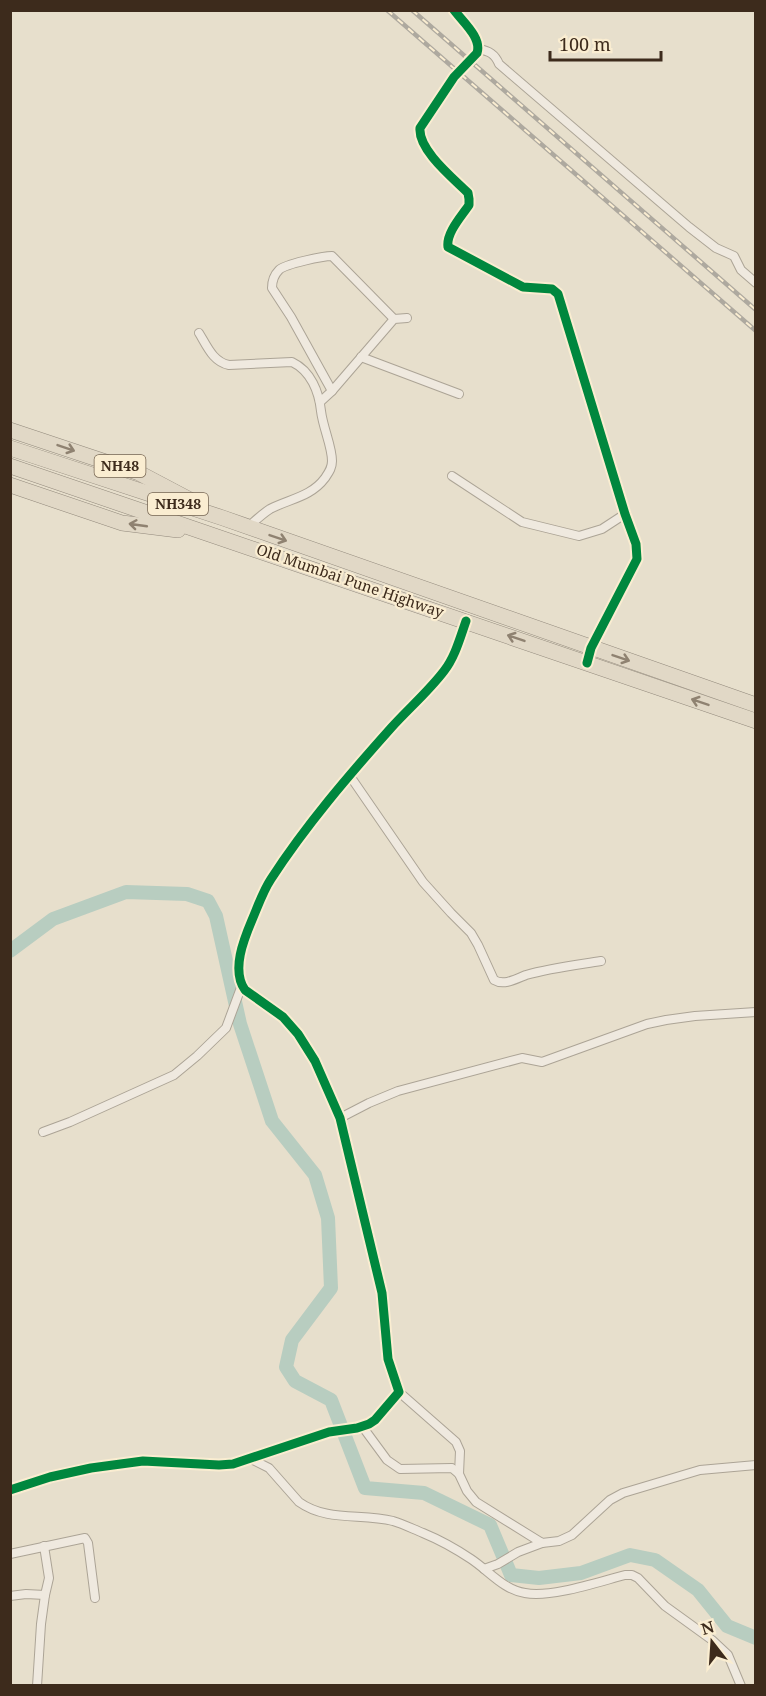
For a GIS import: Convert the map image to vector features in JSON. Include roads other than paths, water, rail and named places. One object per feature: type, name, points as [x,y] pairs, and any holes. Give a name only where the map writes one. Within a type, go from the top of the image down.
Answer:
[{"type":"highway","name":"NH48","points":[[10,430],[139,473],[223,518]]},
{"type":"highway","name":"NH348","points":[[10,448],[223,518]]},
{"type":"highway","name":"NH348","points":[[10,466],[217,536]]},
{"type":"highway","name":"NH48","points":[[10,485],[122,523],[217,536]]},
{"type":"highway","name":"Old Mumbai Pune Highway","points":[[223,518],[589,655],[756,721]]},
{"type":"highway","name":"Old Mumbai Pune Highway","points":[[217,536],[466,621],[756,705]]},
{"type":"street","points":[[454,10],[474,36],[478,51],[492,53],[499,64],[689,227],[716,248],[734,256],[741,270],[756,282]]},
{"type":"street","points":[[454,78],[420,128],[426,150],[468,193],[470,199],[469,205],[449,236],[448,247],[523,286],[552,289],[558,294],[636,544],[637,559],[589,655]]},
{"type":"street","points":[[332,391],[291,317],[272,288],[274,276],[280,268],[322,256],[332,256],[394,319]]},
{"type":"street","points":[[320,402],[394,319],[407,318]]},
{"type":"street","points":[[199,333],[215,359],[221,364],[292,362],[300,366],[312,380],[320,402],[322,423],[332,459],[331,469],[322,482],[307,495],[267,511],[247,527]]},
{"type":"street","points":[[361,357],[459,394]]},
{"type":"street","points":[[452,476],[522,522],[579,536],[602,529],[625,514]]},
{"type":"street","points":[[43,1132],[174,1074],[226,1028],[241,988],[240,960],[243,942],[270,880],[305,830],[350,776],[391,728],[445,671],[466,621]]},
{"type":"street","points":[[350,776],[423,882],[471,933],[494,980],[498,983],[533,973],[601,961]]},
{"type":"street","points":[[241,988],[283,1017],[298,1034],[315,1060],[340,1118],[382,1293],[388,1359],[399,1392],[456,1442],[460,1451],[459,1474]]},
{"type":"street","points":[[340,1118],[398,1091],[522,1058],[542,1062],[646,1024],[695,1016],[756,1012]]},
{"type":"street","points":[[10,1490],[50,1477],[143,1461],[233,1464],[329,1432],[359,1427],[375,1420],[399,1392]]},
{"type":"street","points":[[359,1427],[387,1460],[400,1469],[448,1467],[455,1470],[476,1502],[542,1543]]},
{"type":"street","points":[[251,1459],[269,1468],[305,1506],[331,1515],[391,1521],[423,1533],[452,1547],[502,1584],[523,1593],[543,1595],[625,1575],[639,1578],[665,1606],[712,1640],[728,1655],[741,1686]]},
{"type":"street","points":[[484,1569],[498,1564],[513,1554],[572,1535],[610,1500],[623,1493],[700,1470],[756,1465]]},
{"type":"street","points":[[10,1554],[86,1538],[95,1598]]},
{"type":"street","points":[[37,1686],[45,1595],[50,1578],[44,1546]]},
{"type":"street","points":[[10,1596],[45,1595]]},
{"type":"waterway","points":[[10,951],[53,919],[126,892],[187,894],[208,901],[216,916],[240,1024],[272,1121],[315,1175],[328,1218],[331,1288],[292,1340],[286,1367],[295,1381],[331,1400],[365,1488],[424,1493],[490,1525],[511,1575],[539,1578],[581,1573],[630,1555],[655,1560],[698,1590],[727,1626],[756,1638]]},
{"type":"tunnel","points":[[454,77],[477,53]]},
{"type":"railway","points":[[387,10],[756,331]]},
{"type":"railway","points":[[412,10],[756,310]]}]
